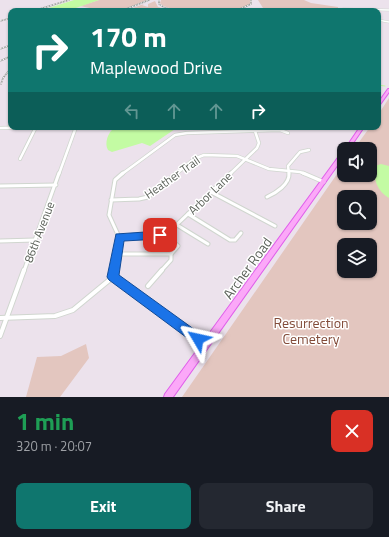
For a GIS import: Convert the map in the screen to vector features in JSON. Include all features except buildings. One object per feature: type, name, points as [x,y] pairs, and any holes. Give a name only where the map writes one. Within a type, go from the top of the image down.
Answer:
[{"type":"main road","points":[[381,101],[389,90]]},
{"type":"main road","points":[[352,142],[360,130]]},
{"type":"main road","name":"Archer Road","points":[[168,397],[337,163]]},
{"type":"street","points":[[20,159],[34,130]]},
{"type":"street","name":"86th Avenue","points":[[0,336],[75,130]]},
{"type":"street","points":[[0,318],[55,316],[73,310],[113,277],[119,237],[109,215],[115,182],[119,176],[177,135],[187,132],[280,130],[288,133]]},
{"type":"street","name":"Arbor Lane","points":[[164,234],[177,225],[258,146],[255,131]]},
{"type":"street","points":[[267,197],[274,194],[286,181],[289,176],[287,170],[288,166],[300,152],[309,150]]},
{"type":"street","name":"Heather Trail","points":[[111,200],[139,199],[148,197],[194,159],[200,156],[230,155],[245,159],[269,169],[300,172],[324,182]]},
{"type":"street","points":[[0,186],[56,185]]},
{"type":"street","points":[[211,192],[275,226]]},
{"type":"street","points":[[188,214],[230,240],[234,240],[241,234]]},
{"type":"street","points":[[177,225],[208,244]]},
{"type":"street","points":[[119,237],[164,234],[178,246],[171,254],[171,260],[148,286]]},
{"type":"street","points":[[0,241],[35,240]]},
{"type":"street","points":[[117,254],[171,254]]},
{"type":"street","points":[[113,277],[206,345]]},
{"type":"green space","points":[[99,0],[148,0],[128,8],[90,8],[80,6]]},
{"type":"green space","points":[[161,0],[250,0],[251,3],[245,7],[240,8],[169,8],[160,3]]},
{"type":"green space","points":[[258,0],[304,0],[311,3],[338,7],[338,8],[263,8]]},
{"type":"green space","points":[[155,1],[158,7],[162,8],[133,8],[146,3],[142,5],[148,7],[148,4]]},
{"type":"green space","name":"Resurrection Cemetery","points":[[389,98],[389,397],[182,397],[337,174],[337,182],[377,182],[377,142],[359,142],[368,130],[381,130],[381,110]]},
{"type":"green space","points":[[86,344],[89,358],[60,397],[26,397],[37,357],[61,356]]},
{"type":"shaded area","points":[[74,0],[99,0],[76,8],[49,8]]},
{"type":"shaded area","points":[[112,130],[174,130],[150,146],[142,143],[112,152],[108,150],[106,144]]},
{"type":"shaded area","points":[[381,164],[389,166],[389,198],[381,192],[376,182],[377,165]]},
{"type":"waterway","points":[[381,85],[385,86]]},
{"type":"waterway","points":[[2,127],[8,126]]},
{"type":"railway","points":[[43,8],[69,0]]},
{"type":"railway","points":[[129,8],[149,0]]},
{"type":"railway","points":[[159,0],[159,4],[165,8]]},
{"type":"railway","points":[[242,8],[251,4],[251,0]]},
{"type":"railway","points":[[0,21],[8,19]]},
{"type":"railway","points":[[0,49],[8,46]]},
{"type":"railway","points":[[0,61],[8,57]]},
{"type":"railway","points":[[1,84],[3,78],[8,72]]},
{"type":"route","points":[[160,235],[119,237],[113,277],[198,339]]}]
